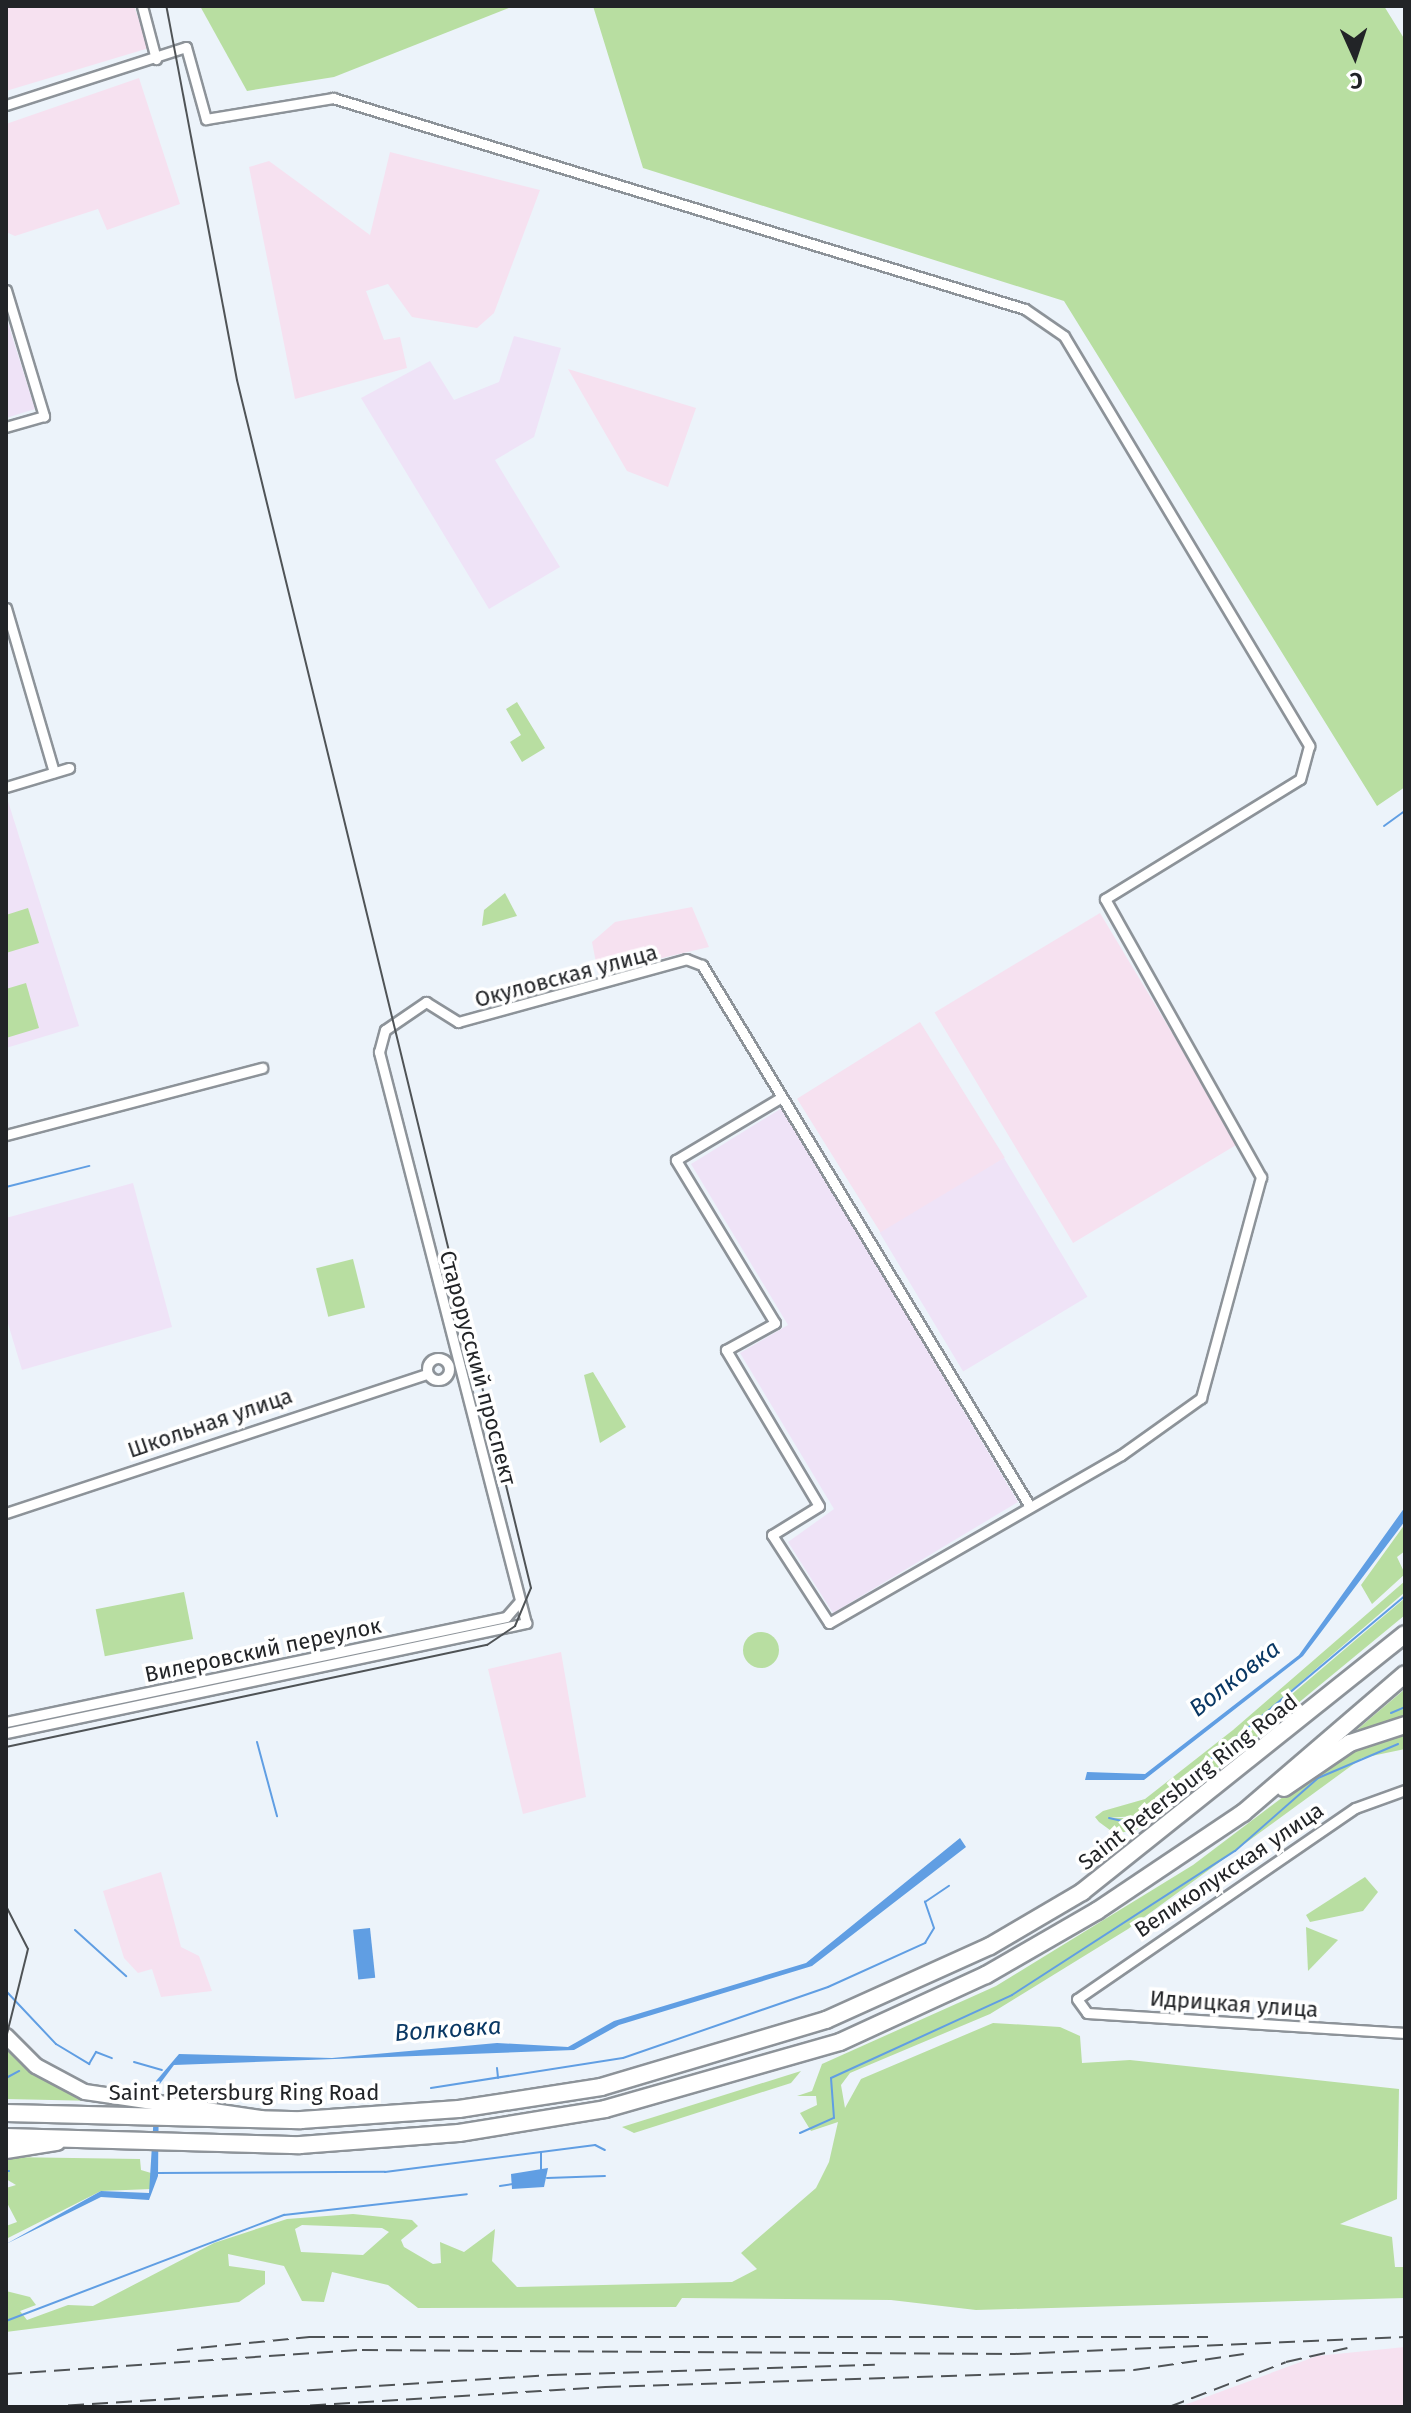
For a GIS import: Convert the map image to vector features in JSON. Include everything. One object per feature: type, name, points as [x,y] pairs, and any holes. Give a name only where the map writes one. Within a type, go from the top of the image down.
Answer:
[{"type":"highway","name":"Saint Petersburg Ring Road","points":[[6,2113],[142,2110],[266,2119],[530,2100],[668,2070],[826,2020],[990,1946],[1082,1892],[1405,1634]]},
{"type":"highway","points":[[1243,1813],[1405,1674]]},
{"type":"highway","points":[[6,2137],[177,2143],[341,2144],[459,2133],[605,2109],[758,2067],[840,2042],[986,1975],[1350,1743],[1405,1725]]},
{"type":"main road","points":[[6,2036],[67,2085],[142,2110]]},
{"type":"main road","points":[[6,2151],[78,2140]]},
{"type":"street","points":[[142,6],[156,59]]},
{"type":"street","points":[[6,105],[186,47],[206,119],[333,98],[1041,315],[1064,336],[1303,735],[1311,754],[1300,779],[1105,899],[1261,1177],[1205,1394],[1121,1455],[823,1620],[772,1535],[819,1506],[726,1350],[775,1323],[676,1160],[780,1098],[1029,1505]]},
{"type":"street","points":[[6,290],[44,416],[6,427]]},
{"type":"street","points":[[6,608],[54,772]]},
{"type":"street","points":[[6,787],[69,768]]},
{"type":"street","name":"Окуловская улица","points":[[395,1122],[379,1052],[385,1030],[422,1003],[458,1022],[675,966],[690,958],[702,965],[780,1098]]},
{"type":"street","points":[[6,1135],[262,1068]]},
{"type":"street","name":"Старорусский проспект","points":[[395,1122],[453,1366],[526,1623]]},
{"type":"street","name":"Школьная улица","points":[[6,1513],[427,1374],[436,1358],[453,1366],[439,1381],[427,1374]]},
{"type":"street","name":"Вилеровский переулок","points":[[6,1722],[506,1617],[520,1601]]},
{"type":"street","name":"Вилеровский переулок","points":[[6,1733],[526,1623]]},
{"type":"street","name":"Великолукская улица","points":[[1079,1992],[1355,1808],[1405,1790]]},
{"type":"street","name":"Идрицкая улица","points":[[1079,1992],[1087,2013],[1405,2033]]},
{"type":"shaded area","points":[[6,6],[134,6],[149,48],[6,91]]},
{"type":"shaded area","points":[[139,78],[180,204],[107,230],[98,209],[15,236],[6,232],[6,124]]},
{"type":"shaded area","points":[[390,152],[540,190],[494,313],[477,328],[412,317],[388,284],[366,291],[384,340],[400,337],[407,368],[295,399],[249,167],[269,161],[370,235]]},
{"type":"shaded area","points":[[6,317],[35,409],[6,418]]},
{"type":"shaded area","points":[[514,336],[561,348],[534,437],[495,460],[560,567],[489,609],[361,398],[430,361],[454,400],[499,382]]},
{"type":"shaded area","points":[[568,369],[696,408],[668,487],[627,471]]},
{"type":"shaded area","points":[[6,795],[79,1026],[6,1048]]},
{"type":"shaded area","points":[[692,907],[709,947],[598,973],[592,942],[615,922]]},
{"type":"shaded area","points":[[1100,913],[1239,1144],[1073,1243],[935,1012]]},
{"type":"shaded area","points":[[920,1022],[1005,1158],[882,1235],[797,1099]]},
{"type":"shaded area","points":[[782,1108],[1018,1502],[833,1613],[788,1542],[834,1509],[740,1353],[788,1325],[691,1164]]},
{"type":"shaded area","points":[[1004,1158],[1087,1297],[963,1372],[880,1233]]},
{"type":"shaded area","points":[[133,1183],[172,1327],[22,1370],[6,1317],[6,1218]]},
{"type":"shaded area","points":[[561,1652],[586,1797],[523,1814],[488,1669]]},
{"type":"shaded area","points":[[161,1872],[181,1947],[199,1956],[212,1991],[161,1997],[152,1969],[138,1973],[124,1958],[103,1891]]},
{"type":"shaded area","points":[[1405,2347],[1405,2407],[1179,2407],[1317,2356]]},
{"type":"green space","points":[[200,6],[514,6],[334,77],[247,91]]},
{"type":"green space","points":[[593,6],[1384,6],[1405,40],[1405,787],[1377,806],[1064,301],[643,168]]},
{"type":"green space","points":[[517,702],[545,748],[522,762],[510,742],[521,735],[506,709]]},
{"type":"green space","points":[[505,893],[517,916],[482,926],[484,910]]},
{"type":"green space","points":[[28,908],[39,943],[6,953],[6,915]]},
{"type":"green space","points":[[26,983],[39,1028],[6,1038],[6,989]]},
{"type":"green space","points":[[353,1259],[365,1308],[328,1317],[316,1268]]},
{"type":"green space","points":[[593,1372],[626,1427],[600,1443],[584,1375]]},
{"type":"green space","points":[[1405,1524],[1405,1551],[1397,1557],[1405,1574],[1372,1604],[1361,1585]]},
{"type":"green space","points":[[1405,1581],[1405,1592],[1237,1737],[1135,1816],[1107,1818],[1137,1818],[1239,1739],[1405,1598],[1405,1615],[1246,1746],[1135,1831],[1114,1833],[1095,1817],[1103,1811],[1145,1799],[1233,1730]]},
{"type":"green space","points":[[184,1592],[193,1639],[105,1656],[96,1609]]},
{"type":"green space","points":[[761,1632],[773,1638],[779,1650],[773,1662],[761,1668],[749,1662],[743,1650],[749,1638]]},
{"type":"green space","points":[[1405,1689],[1405,1721],[1351,1735],[1373,1716]]},
{"type":"green space","points":[[1405,1730],[1405,1749],[1362,1758],[1128,1929],[990,2014],[850,2073],[841,2085],[845,2108],[861,2079],[993,2023],[1060,2027],[1080,2036],[1082,2063],[1130,2060],[1399,2089],[1397,2199],[1340,2224],[1392,2237],[1395,2267],[1405,2267],[1405,2298],[976,2310],[891,2300],[682,2298],[676,2307],[418,2308],[388,2285],[332,2272],[324,2302],[302,2301],[284,2266],[228,2254],[229,2266],[265,2271],[265,2284],[239,2302],[6,2332],[6,2291],[30,2297],[36,2305],[20,2311],[27,2320],[68,2305],[93,2306],[214,2243],[287,2219],[353,2214],[412,2220],[418,2226],[401,2240],[404,2247],[433,2264],[441,2263],[440,2242],[464,2252],[495,2229],[492,2261],[517,2287],[732,2282],[757,2269],[741,2253],[816,2188],[829,2162],[838,2122],[811,2131],[800,2113],[817,2105],[816,2096],[797,2096],[812,2091],[822,2064],[996,1986],[1193,1865],[1340,1754]],"holes":[[[302,2225],[382,2228],[389,2232],[363,2255],[301,2252],[295,2229]]]},
{"type":"green space","points":[[1365,1877],[1378,1892],[1363,1911],[1310,1922],[1306,1915]]},
{"type":"green space","points":[[1306,1927],[1338,1940],[1308,1971]]},
{"type":"green space","points":[[6,2040],[97,2099],[97,2101],[6,2099]]},
{"type":"green space","points":[[801,2071],[791,2083],[634,2133],[622,2127]]},
{"type":"green space","points":[[6,2157],[140,2159],[141,2170],[151,2173],[151,2189],[101,2191],[6,2239],[6,2226],[17,2222],[6,2201],[6,2188],[16,2185],[6,2179]]},
{"type":"water","points":[[1405,1507],[1405,1521],[1303,1656],[1144,1780],[1085,1780],[1087,1772],[1145,1774],[1299,1655]]},
{"type":"water","points":[[960,1838],[966,1847],[812,1966],[619,2025],[574,2050],[174,2065],[159,2085],[158,2176],[149,2200],[101,2197],[6,2244],[101,2191],[149,2193],[156,2081],[179,2054],[332,2058],[497,2043],[568,2047],[614,2021],[806,1963]]},
{"type":"water","points":[[370,1928],[375,1978],[358,1980],[353,1930]]},
{"type":"water","points":[[548,2168],[544,2187],[512,2189],[511,2174]]},
{"type":"waterway","points":[[1384,826],[1405,811]]},
{"type":"waterway","points":[[6,1187],[89,1166]]},
{"type":"waterway","points":[[1109,1818],[1126,1822],[1176,1788],[1405,1596]]},
{"type":"waterway","points":[[1391,1713],[1405,1707]]},
{"type":"waterway","points":[[257,1742],[277,1816]]},
{"type":"waterway","points":[[800,2133],[834,2118],[831,2078],[1012,1995],[1235,1851],[1318,1778],[1398,1744]]},
{"type":"waterway","points":[[431,2088],[623,2058],[828,1987],[925,1943],[934,1928],[925,1902],[949,1886]]},
{"type":"waterway","points":[[75,1930],[126,1976]]},
{"type":"waterway","points":[[6,1991],[56,2044],[89,2064],[96,2052],[112,2058]]},
{"type":"waterway","points":[[134,2062],[162,2070]]},
{"type":"waterway","points":[[497,2068],[498,2078]]},
{"type":"waterway","points":[[6,2078],[19,2071]]},
{"type":"waterway","points":[[157,2173],[385,2172],[595,2145],[605,2150]]},
{"type":"waterway","points":[[541,2152],[541,2170]]},
{"type":"waterway","points":[[547,2178],[605,2176]]},
{"type":"waterway","points":[[500,2186],[513,2184]]},
{"type":"waterway","points":[[6,2321],[284,2215],[467,2194]]},
{"type":"tram line","points":[[6,1747],[487,1645],[515,1626],[531,1588],[237,380],[166,6]]},
{"type":"tram line","points":[[6,1906],[28,1949],[6,2038]]},
{"type":"railway","points":[[177,2350],[309,2337],[1208,2337]]},
{"type":"railway","points":[[6,2374],[362,2350],[1015,2354],[1405,2337]]},
{"type":"railway","points":[[1169,2407],[1286,2362],[1347,2348]]},
{"type":"railway","points":[[286,2407],[605,2387],[1134,2370],[1244,2354]]},
{"type":"railway","points":[[44,2407],[551,2375],[875,2365]]},
{"type":"water label","name":"Волковка","points":[[1235,1679]]},
{"type":"water label","name":"Волковка","points":[[448,2030]]}]
